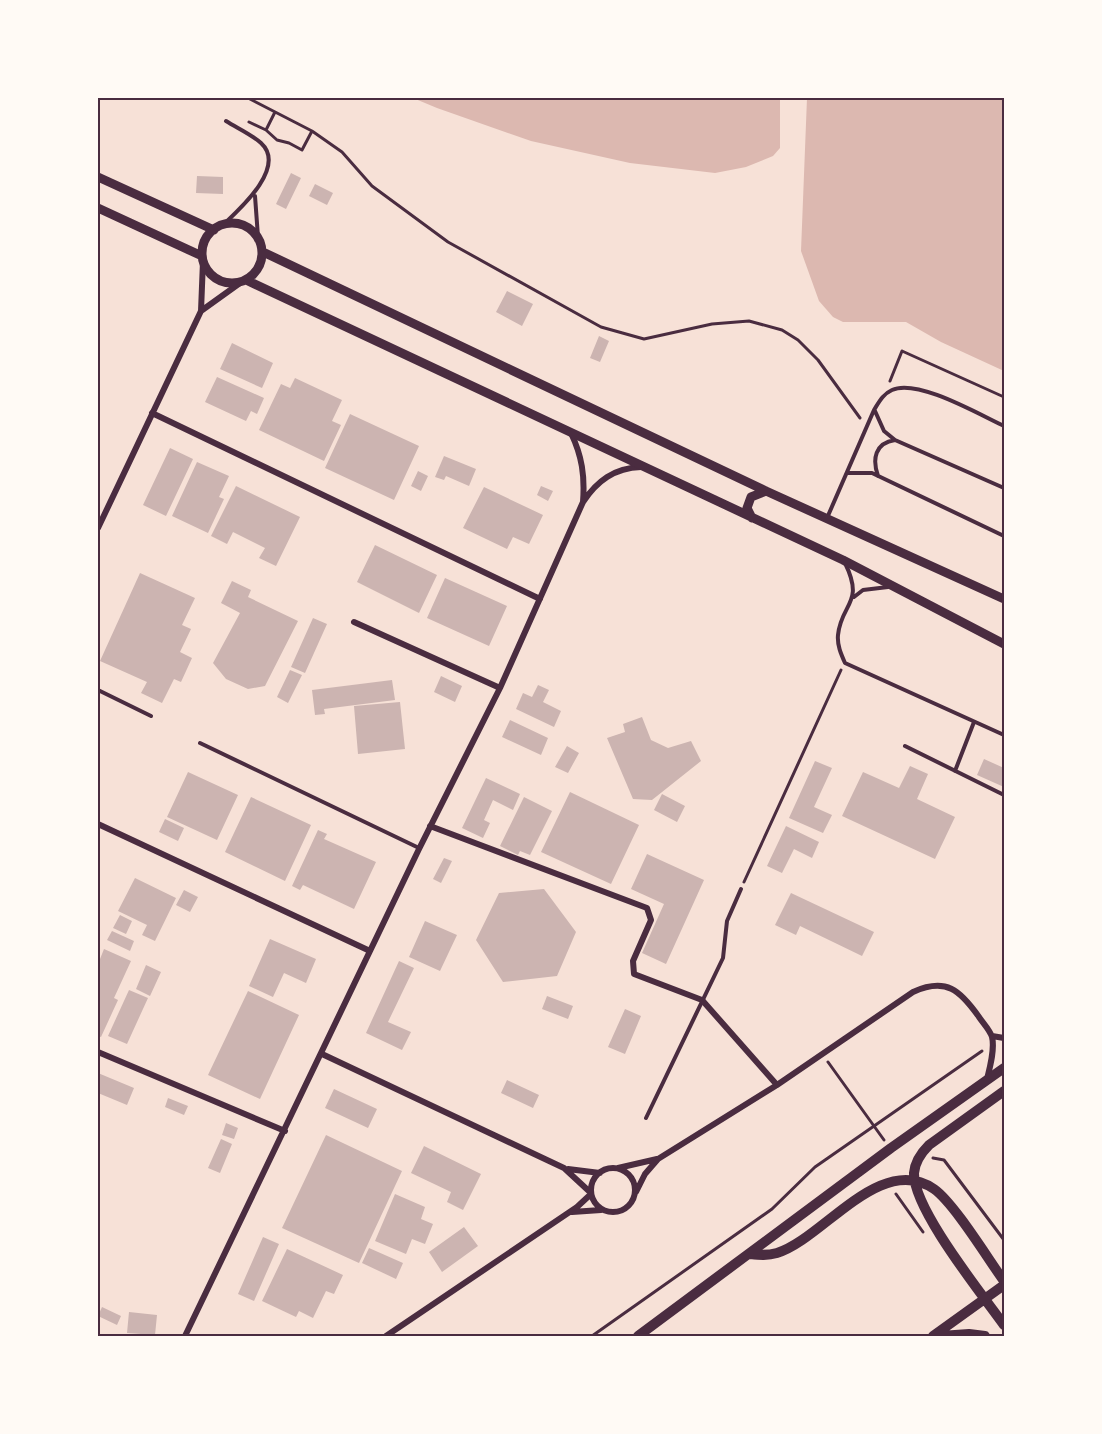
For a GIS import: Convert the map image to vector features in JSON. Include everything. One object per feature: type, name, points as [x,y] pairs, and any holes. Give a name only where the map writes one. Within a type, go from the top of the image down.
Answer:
[{"type":"main road","points":[[638,1336],[891,1148],[1005,1068]]},
{"type":"main road","points":[[1005,1091],[934,1141],[919,1156],[914,1174],[920,1201],[929,1217],[1005,1325]]},
{"type":"main road","points":[[749,1254],[761,1256],[783,1250],[875,1188],[894,1182],[915,1182],[926,1185],[941,1196],[1005,1283],[933,1336]]},
{"type":"main road","points":[[941,1336],[969,1334],[985,1336]]},
{"type":"street","points":[[98,177],[214,230]]},
{"type":"street","points":[[98,208],[203,259],[213,277],[231,284],[243,282],[570,430],[642,467],[897,587],[1005,644]]},
{"type":"street","points":[[98,528],[201,311],[204,242],[214,230],[224,224],[243,225],[258,237],[262,252],[261,264],[243,282],[201,311]]},
{"type":"street","points":[[262,252],[766,491],[1005,599]]},
{"type":"street","points":[[152,413],[540,599]]},
{"type":"street","points":[[570,430],[580,453],[584,470],[583,502]]},
{"type":"street","points":[[185,1336],[430,826],[500,688],[583,502],[592,489],[606,476],[630,467],[642,467]]},
{"type":"street","points":[[752,518],[749,514],[748,502],[755,493],[766,491]]},
{"type":"street","points":[[354,622],[500,688]]},
{"type":"street","points":[[98,824],[370,951]]},
{"type":"street","points":[[430,826],[647,908],[651,920],[633,961],[632,970],[638,977],[702,1000],[777,1085]]},
{"type":"street","points":[[568,1213],[603,1211],[610,1213],[624,1210],[630,1206],[645,1174],[658,1159],[777,1085],[926,986],[941,985],[955,989],[966,998],[992,1036],[987,1079]]},
{"type":"street","points":[[992,1036],[1005,1038]]},
{"type":"street","points":[[98,1052],[285,1131]]},
{"type":"street","points":[[322,1054],[564,1168],[600,1173],[658,1159]]},
{"type":"street","points":[[564,1168],[591,1194]]},
{"type":"street","points":[[618,1168],[629,1174],[636,1192]]},
{"type":"street","points":[[600,1173],[594,1178],[591,1194],[593,1201],[603,1211]]},
{"type":"street","points":[[386,1336],[568,1213],[591,1194]]},
{"type":"lane","points":[[224,224],[255,195],[268,166],[268,155],[262,144],[226,121]]},
{"type":"lane","points":[[255,195],[258,237]]},
{"type":"lane","points":[[826,518],[874,410],[883,396],[893,389],[916,387],[1005,426]]},
{"type":"lane","points":[[874,410],[884,431],[895,440],[1005,488]]},
{"type":"lane","points":[[878,477],[874,466],[876,453],[885,442],[895,440]]},
{"type":"lane","points":[[847,473],[862,472],[878,477],[1005,536]]},
{"type":"lane","points":[[843,561],[850,574],[853,598]]},
{"type":"lane","points":[[897,587],[874,587],[863,590],[853,598],[838,634],[839,650],[845,663],[1005,735]]},
{"type":"lane","points":[[98,690],[151,716]]},
{"type":"lane","points":[[955,771],[974,722]]},
{"type":"lane","points":[[200,743],[419,849]]},
{"type":"lane","points":[[905,747],[1005,795]]},
{"type":"lane","points":[[646,1118],[723,958],[727,921],[741,889]]},
{"type":"path","points":[[248,98],[312,131],[342,152],[372,186],[448,242],[602,327],[644,339],[712,324],[749,321],[782,330],[808,349],[832,378],[862,421],[864,416]]},
{"type":"path","points":[[266,130],[275,111]]},
{"type":"path","points":[[245,120],[266,130],[277,140],[289,142],[302,150],[312,131]]},
{"type":"path","points":[[885,382],[891,381],[902,351],[1005,397]]},
{"type":"path","points":[[741,889],[845,663]]},
{"type":"path","points":[[592,1336],[772,1209],[806,1174],[988,1047]]},
{"type":"path","points":[[822,1054],[891,1148]]},
{"type":"path","points":[[919,1156],[944,1160],[1005,1240]]},
{"type":"shaded area","points":[[413,98],[780,98],[780,148],[773,156],[746,167],[715,173],[630,163],[531,141]]},
{"type":"shaded area","points":[[807,98],[1004,98],[1004,371],[941,342],[906,322],[843,322],[833,317],[819,301],[801,251]]},
{"type":"building","points":[[291,173],[301,178],[286,209],[276,204]]},
{"type":"building","points":[[197,176],[223,177],[223,194],[196,193]]},
{"type":"building","points":[[315,184],[333,193],[327,205],[309,196]]},
{"type":"building","points":[[507,291],[533,304],[522,326],[496,312]]},
{"type":"building","points":[[599,336],[609,341],[600,362],[590,358]]},
{"type":"building","points":[[232,343],[273,363],[262,388],[220,369]]},
{"type":"building","points":[[217,377],[264,398],[257,414],[251,411],[246,421],[205,402]]},
{"type":"building","points":[[295,378],[342,400],[332,421],[341,425],[324,461],[259,430],[281,384],[290,388]]},
{"type":"building","points":[[350,414],[419,446],[394,500],[325,468]]},
{"type":"building","points":[[170,448],[193,459],[166,516],[143,505]]},
{"type":"building","points":[[444,456],[476,469],[469,486],[446,476],[444,480],[435,477]]},
{"type":"building","points":[[197,462],[229,476],[219,497],[224,499],[208,533],[172,516]]},
{"type":"building","points":[[418,471],[428,476],[421,491],[411,486]]},
{"type":"building","points":[[236,486],[300,517],[276,566],[259,558],[265,548],[233,532],[227,544],[211,536]]},
{"type":"building","points":[[541,486],[553,491],[548,501],[537,495]]},
{"type":"building","points":[[484,487],[543,515],[529,544],[513,537],[507,549],[463,528]]},
{"type":"building","points":[[375,545],[437,575],[419,613],[357,582]]},
{"type":"building","points":[[140,573],[195,598],[182,625],[191,629],[180,652],[192,658],[181,682],[174,679],[162,703],[141,693],[147,682],[100,661]]},
{"type":"building","points":[[445,578],[507,606],[489,646],[427,618]]},
{"type":"building","points":[[232,581],[251,590],[248,597],[298,621],[265,686],[248,689],[226,679],[213,663],[240,613],[221,603]]},
{"type":"building","points":[[313,618],[327,624],[305,673],[291,667]]},
{"type":"building","points":[[290,670],[302,675],[288,703],[277,697]]},
{"type":"building","points":[[441,676],[462,686],[455,702],[434,692]]},
{"type":"building","points":[[392,680],[395,700],[324,709],[325,714],[315,715],[312,690]]},
{"type":"building","points":[[538,685],[549,690],[543,702],[561,711],[554,727],[516,709],[523,693],[532,697]]},
{"type":"building","points":[[400,702],[405,749],[358,754],[354,706]]},
{"type":"building","points":[[642,717],[651,740],[668,748],[691,741],[701,761],[652,800],[633,799],[607,738],[625,732],[623,724]]},
{"type":"building","points":[[510,720],[548,738],[541,755],[502,737]]},
{"type":"building","points":[[567,746],[579,753],[568,773],[555,767]]},
{"type":"building","points":[[984,759],[1004,768],[1004,787],[977,775]]},
{"type":"building","points":[[815,761],[832,768],[814,807],[832,815],[823,833],[789,818]]},
{"type":"building","points":[[910,766],[928,774],[917,799],[955,817],[935,859],[842,816],[863,772],[899,788]]},
{"type":"building","points":[[188,772],[238,795],[217,840],[167,817]]},
{"type":"building","points":[[486,778],[520,794],[513,810],[493,800],[484,820],[490,823],[483,838],[462,828]]},
{"type":"building","points":[[570,792],[639,825],[611,884],[541,852]]},
{"type":"building","points":[[662,794],[685,806],[677,822],[654,810]]},
{"type":"building","points":[[251,797],[311,825],[285,881],[225,852]]},
{"type":"building","points":[[524,797],[552,811],[530,855],[520,851],[518,855],[500,846]]},
{"type":"building","points":[[165,819],[184,828],[178,841],[159,832]]},
{"type":"building","points":[[786,826],[819,842],[812,858],[794,849],[782,873],[767,866]]},
{"type":"building","points":[[318,830],[327,834],[324,839],[376,862],[354,909],[303,885],[300,890],[292,886]]},
{"type":"building","points":[[647,854],[704,880],[666,964],[642,953],[664,904],[631,889]]},
{"type":"building","points":[[444,858],[452,861],[441,883],[433,879]]},
{"type":"building","points":[[135,878],[176,898],[155,941],[142,935],[147,925],[118,911]]},
{"type":"building","points":[[544,889],[576,932],[557,976],[503,982],[476,940],[499,893]]},
{"type":"building","points":[[184,890],[198,897],[190,912],[176,905]]},
{"type":"building","points":[[791,893],[874,932],[862,956],[800,926],[796,935],[775,925]]},
{"type":"building","points":[[120,915],[132,921],[126,934],[113,928]]},
{"type":"building","points":[[425,921],[457,935],[440,971],[409,957]]},
{"type":"building","points":[[112,931],[134,941],[130,951],[107,940]]},
{"type":"building","points":[[270,939],[316,959],[306,983],[284,973],[273,997],[249,986]]},
{"type":"building","points":[[104,949],[131,961],[114,998],[118,1000],[101,1037],[98,1036],[98,964]]},
{"type":"building","points":[[399,961],[414,968],[388,1022],[411,1032],[402,1050],[366,1033]]},
{"type":"building","points":[[146,965],[161,972],[150,996],[136,989]]},
{"type":"building","points":[[129,990],[148,998],[127,1044],[108,1036]]},
{"type":"building","points":[[248,991],[299,1015],[260,1099],[208,1075]]},
{"type":"building","points":[[547,996],[573,1006],[568,1019],[542,1009]]},
{"type":"building","points":[[625,1009],[641,1016],[625,1054],[608,1047]]},
{"type":"building","points":[[98,1073],[134,1088],[127,1105],[98,1093]]},
{"type":"building","points":[[507,1080],[539,1095],[533,1108],[501,1093]]},
{"type":"building","points":[[334,1089],[377,1109],[368,1128],[325,1108]]},
{"type":"building","points":[[168,1098],[188,1106],[184,1115],[165,1107]]},
{"type":"building","points":[[226,1123],[238,1128],[234,1139],[222,1135]]},
{"type":"building","points":[[326,1135],[402,1171],[359,1263],[282,1228]]},
{"type":"building","points":[[221,1139],[232,1144],[220,1173],[208,1168]]},
{"type":"building","points":[[424,1146],[481,1174],[463,1210],[447,1202],[451,1192],[411,1173]]},
{"type":"building","points":[[395,1194],[425,1207],[421,1219],[433,1224],[425,1244],[412,1239],[406,1254],[375,1241]]},
{"type":"building","points":[[464,1227],[478,1246],[442,1272],[429,1252]]},
{"type":"building","points":[[263,1237],[279,1244],[254,1301],[238,1294]]},
{"type":"building","points":[[369,1248],[403,1263],[396,1279],[362,1263]]},
{"type":"building","points":[[287,1249],[343,1275],[334,1294],[326,1291],[313,1318],[299,1311],[296,1317],[262,1301]]},
{"type":"building","points":[[102,1307],[121,1316],[117,1325],[98,1316]]},
{"type":"building","points":[[129,1312],[157,1315],[155,1335],[127,1333]]}]
